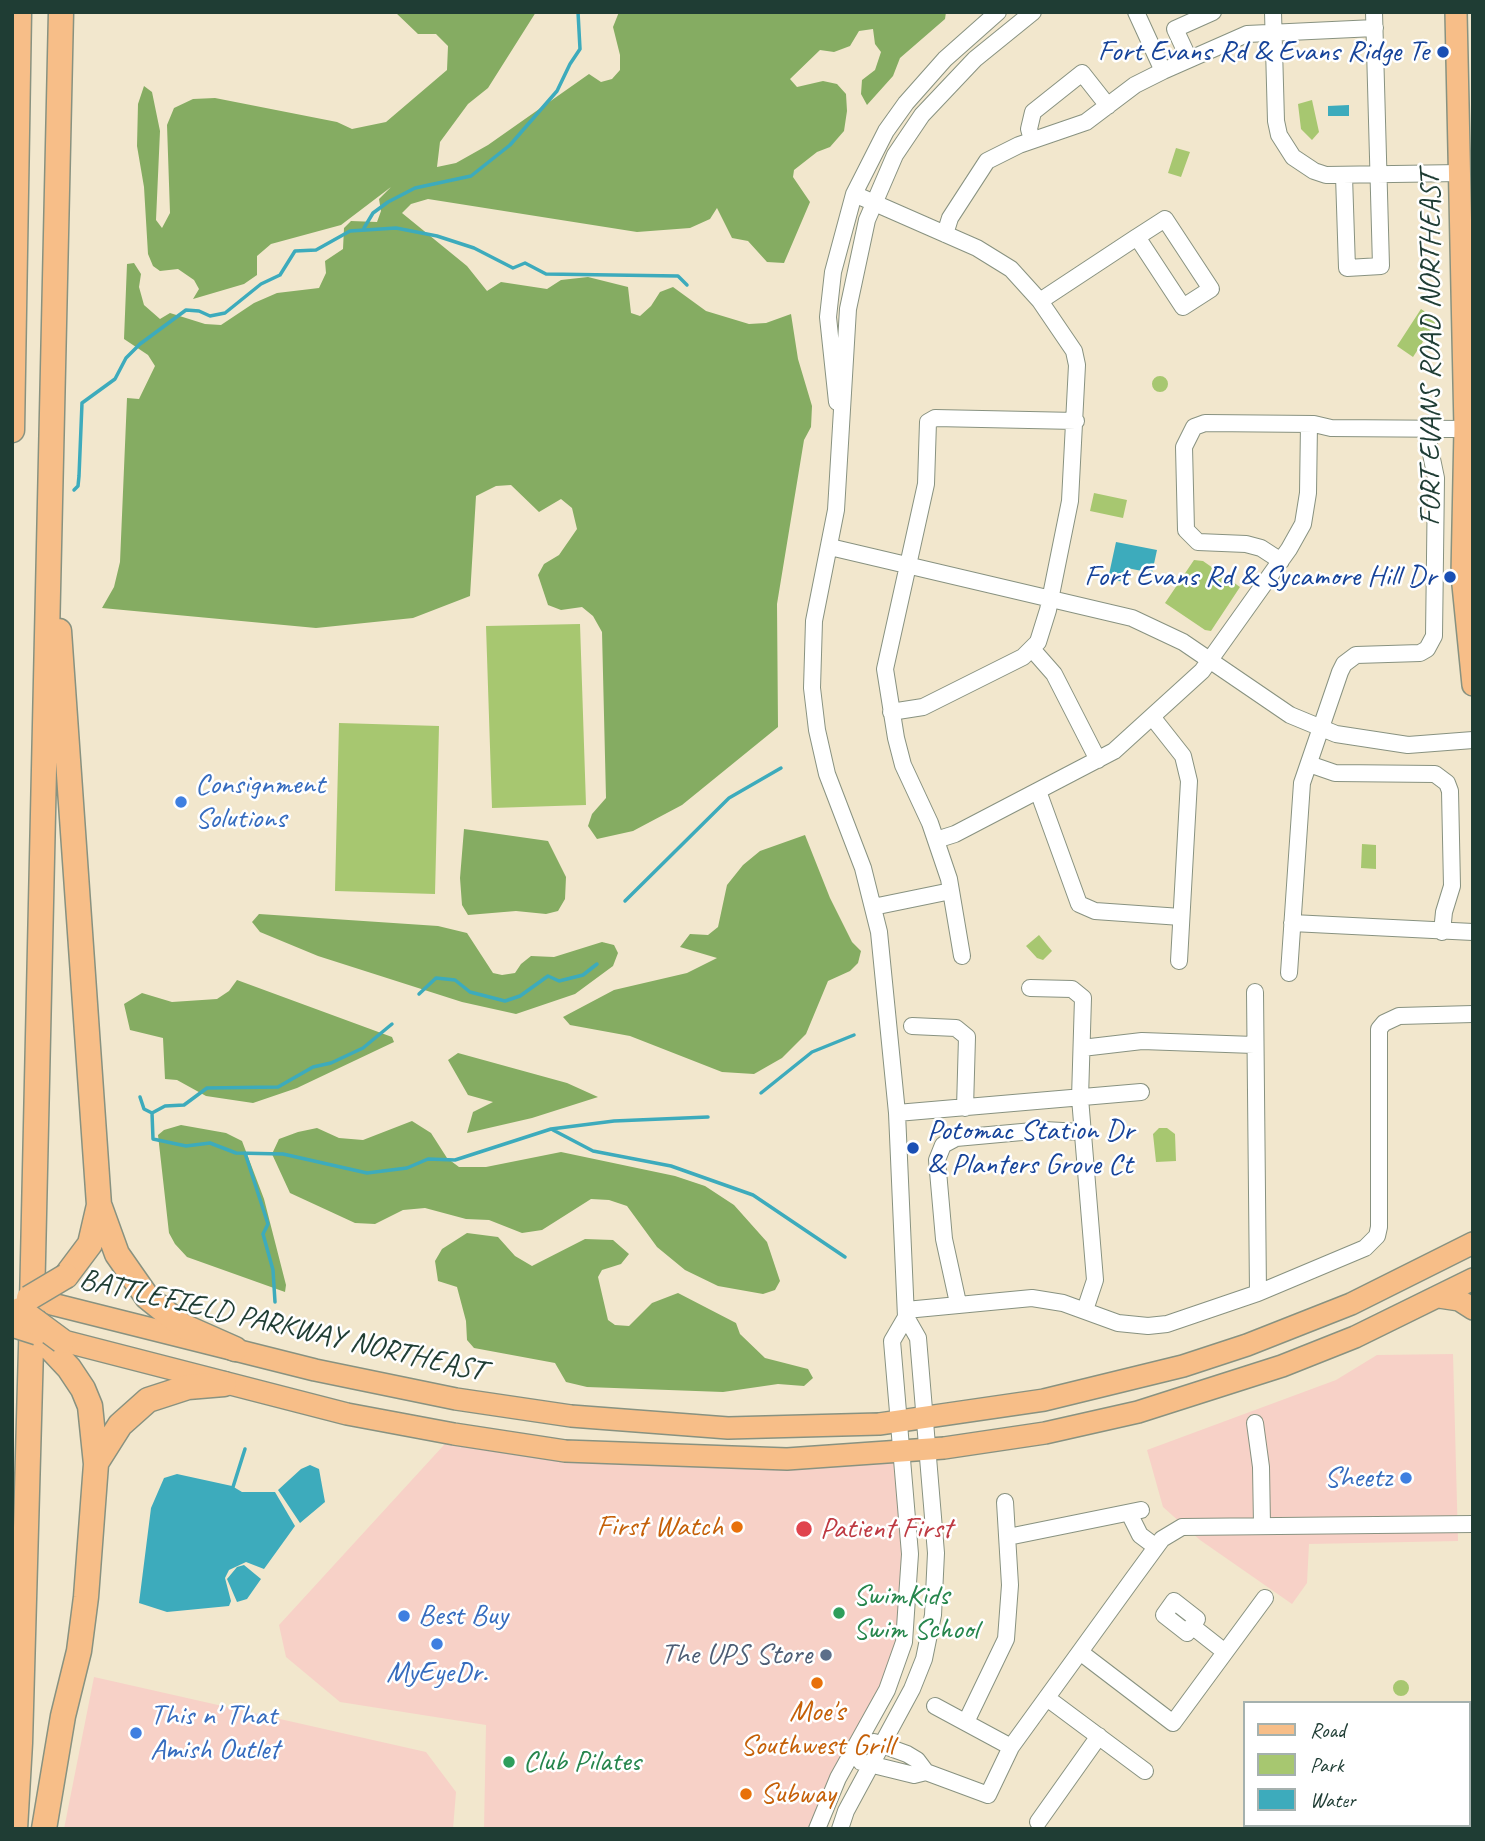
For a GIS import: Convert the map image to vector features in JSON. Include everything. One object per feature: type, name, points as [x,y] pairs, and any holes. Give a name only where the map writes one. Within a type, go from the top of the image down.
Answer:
[{"type":"highway","points":[[12,430],[19,12]]},
{"type":"highway","points":[[15,1829],[21,1735],[24,1530],[31,1348],[61,12]]},
{"type":"highway","points":[[12,120],[18,145]]},
{"type":"highway","points":[[48,533],[64,677],[99,1205],[117,1254],[147,1297],[183,1325],[235,1349]]},
{"type":"highway","points":[[22,1307],[66,1276],[90,1244],[99,1205]]},
{"type":"highway","points":[[22,1307],[37,1334],[64,1348]]},
{"type":"highway","points":[[22,1307],[64,1348],[90,1406],[96,1464],[81,1637],[63,1716],[44,1829]]},
{"type":"highway","points":[[96,1464],[120,1425],[148,1400],[188,1387],[224,1384]]},
{"type":"main road","name":"FORT EVANS ROAD NORTHEAST","points":[[1456,12],[1465,429],[1462,575],[1473,685]]},
{"type":"main road","name":"BATTLEFIELD PARKWAY NORTHEAST","points":[[22,1307],[235,1349],[366,1381],[571,1416],[728,1428],[898,1423],[1044,1400],[1183,1366],[1247,1345],[1351,1304],[1473,1243]]},
{"type":"main road","points":[[64,1348],[347,1414],[565,1451],[774,1459],[927,1450],[1045,1433],[1138,1412],[1226,1386],[1355,1337],[1473,1279]]},
{"type":"main road","points":[[1439,1297],[1459,1300],[1473,1309]]},
{"type":"street","points":[[841,440],[828,317],[833,272],[854,194],[886,131],[906,103],[945,59],[998,12]]},
{"type":"street","points":[[840,1829],[846,1811],[920,1669],[933,1615],[936,1553],[918,1338],[906,1314],[897,1113],[873,907],[863,868],[827,774],[817,730],[812,688],[814,621],[836,510],[848,309],[858,254],[873,203],[895,155],[922,115],[975,59],[1033,12]]},
{"type":"street","points":[[1136,12],[1163,71]]},
{"type":"street","points":[[1189,59],[1175,29],[1213,12]]},
{"type":"street","points":[[1273,12],[1276,121],[1279,135],[1293,157],[1303,165],[1326,175],[1461,173]]},
{"type":"street","points":[[945,234],[950,218],[987,161],[1032,140],[1086,122],[1135,85],[1163,71],[1235,38],[1374,20],[1381,267],[1347,268],[1344,176]]},
{"type":"street","points":[[1032,140],[1029,129],[1033,112],[1082,73],[1108,106]]},
{"type":"street","points":[[854,194],[995,257],[1026,283],[1040,301],[1074,351],[1078,377],[1070,501],[1042,632],[1032,649],[1023,657],[923,707],[891,712]]},
{"type":"street","points":[[1040,301],[1137,237],[1166,219],[1211,289],[1183,307],[1137,237]]},
{"type":"street","points":[[962,956],[951,891],[936,840],[903,765],[891,712],[885,659],[926,484],[928,426],[931,420],[1076,421]]},
{"type":"street","points":[[1281,561],[1255,546],[1205,544],[1191,537],[1184,523],[1185,439],[1194,427],[1205,423],[1465,429]]},
{"type":"street","points":[[936,840],[955,834],[1128,742],[1209,661],[1296,539],[1307,508],[1309,424]]},
{"type":"street","points":[[1289,973],[1300,800],[1309,764],[1340,672],[1350,658],[1368,654],[1413,655],[1427,649],[1434,636],[1436,478],[1426,430]]},
{"type":"street","points":[[830,547],[1050,597],[1144,623],[1183,642],[1272,704],[1322,729],[1355,739],[1424,745],[1473,740]]},
{"type":"street","points":[[1032,649],[1054,674],[1098,760]]},
{"type":"street","points":[[1153,719],[1183,755],[1189,781],[1179,961]]},
{"type":"street","points":[[1309,764],[1335,773],[1434,774],[1447,783],[1450,791],[1452,886],[1444,912],[1442,932]]},
{"type":"street","points":[[1038,791],[1049,813],[1079,904],[1095,911],[1181,917]]},
{"type":"street","points":[[873,907],[951,891]]},
{"type":"street","points":[[1292,923],[1473,932]]},
{"type":"street","points":[[1030,988],[1079,992],[1084,1006],[1081,1132],[1095,1280],[1085,1310]]},
{"type":"street","points":[[1255,992],[1258,1293]]},
{"type":"street","points":[[906,1314],[958,1304],[1032,1298],[1085,1310],[1118,1323],[1148,1326],[1167,1324],[1258,1293],[1365,1248],[1377,1236],[1377,1037],[1384,1023],[1399,1016],[1473,1014]]},
{"type":"street","points":[[912,1026],[952,1027],[967,1037],[965,1108]]},
{"type":"street","points":[[1082,1048],[1142,1041],[1254,1045]]},
{"type":"street","points":[[897,1113],[1141,1092]]},
{"type":"street","points":[[958,1304],[944,1238],[937,1160],[943,1146],[956,1138],[1044,1130],[1081,1132]]},
{"type":"street","points":[[817,1829],[849,1758],[896,1670],[906,1625],[910,1554],[892,1341],[906,1314]]},
{"type":"street","points":[[1255,1423],[1261,1467],[1262,1525]]},
{"type":"street","points":[[967,1722],[1006,1639],[1010,1585],[1004,1502]]},
{"type":"street","points":[[1008,1537],[1135,1511],[1140,1535],[1156,1547]]},
{"type":"street","points":[[862,1738],[907,1754],[926,1772],[988,1795],[1011,1747],[1156,1547],[1171,1532],[1182,1527],[1473,1524]]},
{"type":"street","points":[[1080,1652],[1173,1723],[1265,1598]]},
{"type":"street","points":[[1192,1626],[1225,1652]]},
{"type":"street","points":[[1047,1698],[1145,1771]]},
{"type":"street","points":[[935,1706],[1011,1747]]},
{"type":"street","points":[[1038,1822],[1099,1736]]},
{"type":"street","points":[[849,1758],[914,1775],[926,1772]]},
{"type":"shaded area","points":[[1453,1354],[1458,1541],[1309,1544],[1307,1583],[1292,1604],[1200,1540],[1163,1507],[1147,1450],[1336,1380],[1377,1355]]},
{"type":"shaded area","points":[[454,1434],[565,1451],[901,1452],[910,1554],[892,1661],[820,1829],[484,1829],[486,1725],[340,1702],[286,1657],[279,1625]]},
{"type":"shaded area","points":[[94,1677],[426,1752],[456,1792],[453,1829],[64,1829]]},
{"type":"green space","points":[[395,12],[536,12],[488,88],[468,104],[440,142],[437,167],[456,163],[488,145],[589,74],[601,82],[612,79],[620,70],[620,55],[613,27],[619,12],[946,12],[945,19],[900,58],[893,76],[867,105],[861,94],[862,80],[875,70],[881,52],[875,44],[873,29],[859,31],[850,46],[834,52],[820,50],[790,79],[797,87],[823,81],[837,84],[846,94],[847,111],[844,131],[830,147],[817,152],[794,170],[793,177],[810,202],[784,263],[767,262],[748,241],[732,238],[717,208],[710,219],[690,228],[637,232],[428,199],[411,204],[402,213],[467,266],[487,291],[501,282],[547,289],[561,280],[588,277],[628,287],[631,313],[640,316],[660,292],[673,287],[706,311],[749,324],[766,323],[791,314],[798,359],[812,406],[811,427],[804,440],[777,604],[778,727],[682,805],[633,831],[597,839],[588,826],[592,814],[606,798],[602,632],[593,616],[582,607],[561,610],[548,605],[538,575],[544,564],[559,555],[577,529],[572,508],[561,499],[539,512],[511,485],[496,486],[476,496],[470,596],[413,618],[316,628],[102,608],[114,587],[120,562],[127,398],[139,399],[155,366],[148,355],[124,339],[127,264],[134,263],[141,274],[139,287],[144,305],[160,319],[170,313],[205,324],[221,325],[254,303],[277,293],[319,288],[326,273],[325,261],[343,249],[344,228],[351,221],[377,222],[381,211],[379,199],[391,187],[341,225],[271,244],[257,256],[257,275],[244,284],[193,299],[199,289],[194,280],[178,269],[160,271],[153,266],[148,254],[144,187],[137,146],[138,104],[144,86],[152,92],[160,131],[156,220],[162,228],[170,213],[167,125],[174,108],[193,99],[215,98],[337,122],[352,129],[386,122],[447,70],[448,46],[436,34],[418,34]]},
{"type":"green space","points":[[1312,100],[1319,132],[1312,140],[1301,129],[1298,104]]},
{"type":"green space","points":[[1176,148],[1190,152],[1181,177],[1168,173]]},
{"type":"green space","points":[[1421,309],[1437,320],[1413,357],[1397,346]]},
{"type":"green space","points":[[1157,376],[1163,376],[1168,384],[1166,390],[1157,392],[1152,387],[1152,381]]},
{"type":"green space","points":[[1094,493],[1127,500],[1123,518],[1090,511]]},
{"type":"green space","points":[[1194,560],[1203,561],[1240,587],[1211,631],[1205,630],[1165,603]]},
{"type":"green space","points":[[580,624],[586,805],[492,808],[486,626]]},
{"type":"green space","points":[[339,723],[439,726],[435,894],[335,891]]},
{"type":"green space","points":[[464,829],[548,841],[566,877],[565,899],[558,911],[546,914],[516,911],[468,915],[462,905],[460,878]]},
{"type":"green space","points":[[805,835],[830,898],[852,942],[861,951],[858,963],[850,971],[828,981],[806,1034],[782,1058],[754,1074],[722,1072],[630,1036],[570,1025],[563,1017],[614,990],[687,973],[717,958],[680,947],[690,934],[708,935],[718,927],[727,885],[743,865],[760,851]]},
{"type":"green space","points":[[1362,844],[1376,845],[1376,869],[1361,868]]},
{"type":"green space","points":[[259,914],[438,926],[467,933],[493,973],[502,975],[515,973],[531,956],[554,957],[602,942],[614,945],[618,953],[613,966],[575,994],[516,1014],[462,1002],[318,956],[260,932],[252,922]]},
{"type":"green space","points":[[1039,935],[1052,951],[1043,960],[1037,958],[1026,946]]},
{"type":"green space","points":[[237,980],[392,1037],[394,1042],[297,1088],[253,1103],[206,1096],[177,1080],[165,1079],[163,1038],[130,1030],[124,1004],[142,993],[172,1002],[217,999],[229,991]]},
{"type":"green space","points":[[458,1053],[567,1083],[598,1097],[532,1118],[467,1133],[473,1112],[493,1102],[468,1095],[448,1060]]},
{"type":"green space","points":[[412,1121],[431,1133],[447,1158],[459,1167],[486,1167],[561,1152],[675,1176],[705,1186],[734,1205],[767,1242],[780,1281],[775,1290],[763,1294],[718,1286],[685,1270],[657,1247],[627,1206],[609,1200],[591,1199],[542,1230],[522,1233],[489,1220],[466,1219],[425,1208],[403,1210],[375,1224],[355,1223],[290,1193],[272,1154],[279,1139],[298,1132],[317,1128],[339,1138],[363,1140]]},
{"type":"green space","points":[[181,1125],[226,1133],[242,1141],[264,1199],[286,1285],[285,1292],[187,1257],[175,1244],[169,1233],[158,1135],[164,1130]]},
{"type":"green space","points":[[1159,1128],[1167,1128],[1175,1134],[1176,1161],[1156,1162],[1153,1134]]},
{"type":"green space","points":[[467,1233],[498,1237],[515,1256],[532,1266],[585,1239],[613,1240],[629,1254],[621,1264],[602,1270],[598,1277],[608,1320],[615,1325],[629,1326],[652,1303],[678,1293],[736,1323],[740,1334],[765,1358],[808,1369],[813,1378],[804,1386],[778,1384],[723,1392],[587,1387],[566,1382],[555,1363],[474,1348],[467,1340],[466,1321],[457,1287],[438,1281],[435,1261],[442,1249]]},
{"type":"green space","points":[[1398,1680],[1404,1680],[1409,1688],[1407,1694],[1398,1696],[1393,1691],[1393,1685]]},
{"type":"water","points":[[1349,105],[1349,116],[1328,116],[1328,106]]},
{"type":"water","points":[[1116,542],[1157,550],[1152,573],[1127,568],[1124,582],[1108,579]]},
{"type":"water","points":[[310,1465],[319,1469],[325,1502],[300,1523],[278,1490],[301,1469]]},
{"type":"water","points":[[177,1474],[232,1486],[242,1492],[275,1492],[295,1526],[264,1569],[246,1562],[229,1570],[225,1578],[231,1601],[229,1606],[167,1612],[139,1603],[151,1508],[164,1478]]},
{"type":"water","points":[[244,1565],[261,1579],[247,1599],[237,1602],[227,1579],[237,1567]]},
{"type":"waterway","points":[[364,228],[373,213],[388,202],[415,188],[471,176],[510,145],[557,91],[580,49],[578,12]]},
{"type":"waterway","points":[[74,490],[78,486],[79,476],[82,403],[115,379],[126,358],[140,344],[186,310],[199,311],[210,316],[225,313],[261,284],[280,275],[295,251],[316,250],[350,231],[396,228],[437,236],[474,248],[513,268],[525,263],[546,274],[678,276],[687,285]]},
{"type":"waterway","points":[[625,901],[729,798],[781,768]]},
{"type":"waterway","points":[[419,994],[436,978],[455,980],[470,992],[505,1001],[520,996],[548,976],[559,981],[583,975],[597,964]]},
{"type":"waterway","points":[[152,1113],[165,1106],[184,1105],[207,1088],[278,1087],[313,1067],[331,1063],[363,1048],[392,1024]]},
{"type":"waterway","points":[[761,1093],[812,1052],[854,1035]]},
{"type":"waterway","points":[[140,1097],[144,1109],[152,1113],[153,1139],[186,1146],[210,1143],[236,1153],[283,1154],[367,1173],[407,1168],[428,1159],[455,1160],[551,1129],[614,1121],[708,1117]]},
{"type":"waterway","points":[[553,1130],[593,1151],[671,1166],[753,1195],[845,1257]]},
{"type":"waterway","points":[[245,1153],[268,1224],[263,1234],[273,1270],[275,1302]]},
{"type":"waterway","points":[[233,1487],[245,1449]]},
{"type":"place","name":"Fort Evans Rd & Evans Ridge Te","points":[[1443,52]]},
{"type":"place","name":"Fort Evans Rd & Sycamore Hill Dr","points":[[1450,577]]},
{"type":"place","name":"Consignment Solutions","points":[[181,802]]},
{"type":"place","name":"Potomac Station Dr & Planters Grove Ct","points":[[913,1148]]},
{"type":"place","name":"Sheetz","points":[[1406,1478]]},
{"type":"place","name":"First Watch","points":[[737,1527]]},
{"type":"place","name":"Patient First","points":[[804,1529]]},
{"type":"place","name":"SwimKids Swim School","points":[[839,1613]]},
{"type":"place","name":"Best Buy","points":[[404,1616]]},
{"type":"place","name":"MyEyeDr.","points":[[437,1644]]},
{"type":"place","name":"The UPS Store","points":[[826,1655]]},
{"type":"place","name":"Moe's Southwest Grill","points":[[817,1683]]},
{"type":"place","name":"This n' That Amish Outlet","points":[[136,1733]]},
{"type":"place","name":"Club Pilates","points":[[509,1762]]},
{"type":"place","name":"Subway","points":[[746,1794]]}]
